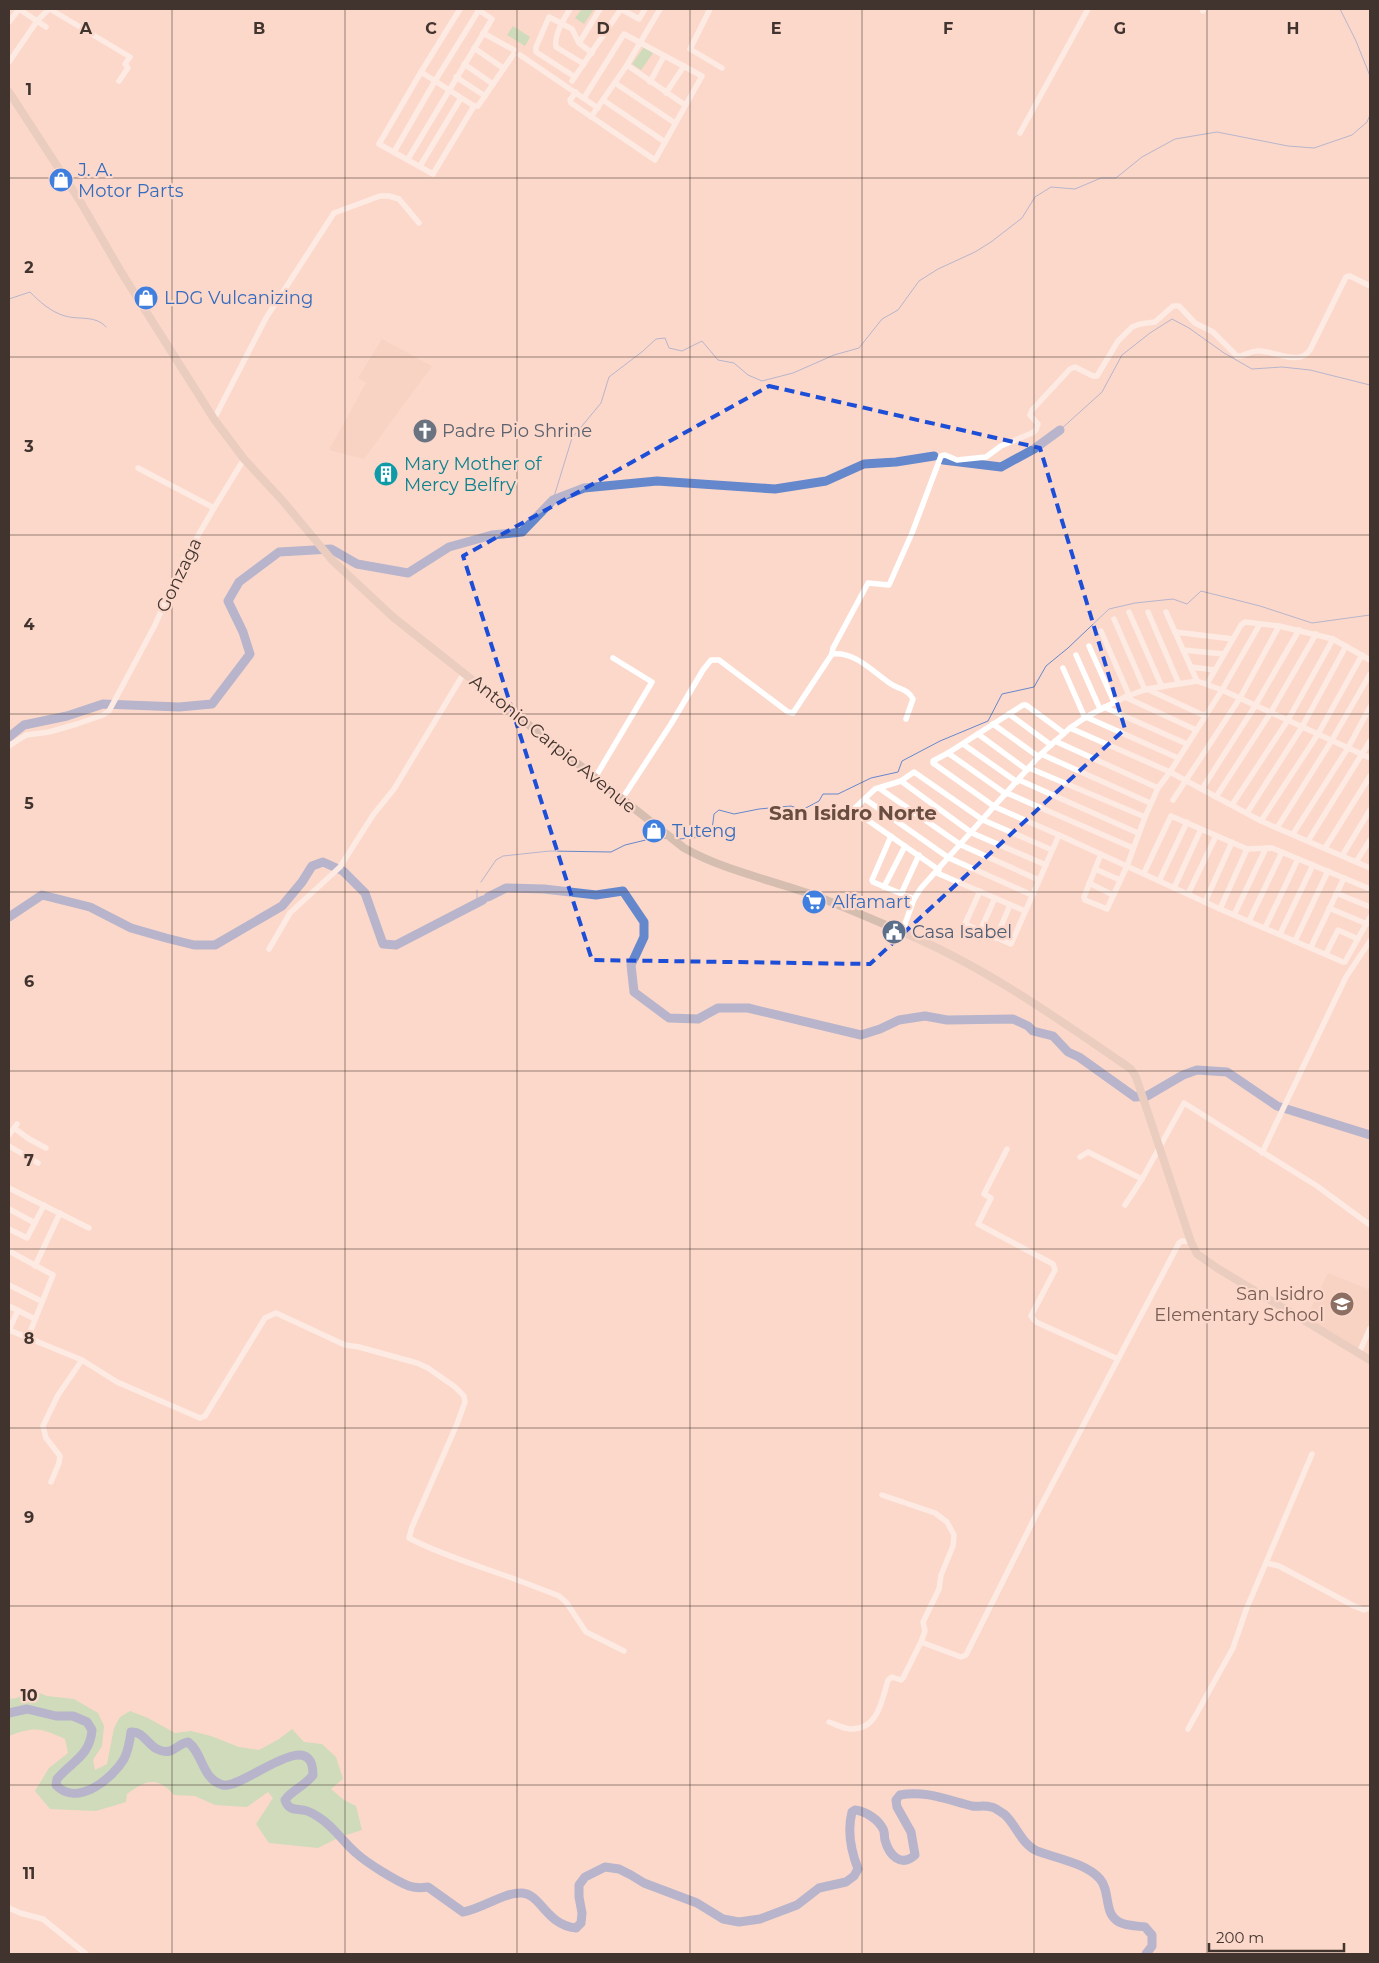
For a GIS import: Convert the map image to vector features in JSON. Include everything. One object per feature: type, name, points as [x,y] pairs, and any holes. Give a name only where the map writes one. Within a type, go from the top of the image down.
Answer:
[{"type":"street","points":[[9,22],[19,9],[46,27]]},
{"type":"street","points":[[9,62],[37,21],[50,9],[130,57],[125,64],[128,68],[119,81]]},
{"type":"street","points":[[460,9],[379,144],[433,174],[474,106],[478,106],[503,68],[516,53]]},
{"type":"street","points":[[394,152],[478,9],[492,19],[408,159]]},
{"type":"street","points":[[570,9],[555,42],[556,47],[584,64]]},
{"type":"street","points":[[579,43],[600,9]]},
{"type":"street","points":[[592,53],[579,43],[572,29],[549,17],[536,47],[536,52],[574,79],[592,53],[621,9],[639,19],[645,9]]},
{"type":"street","points":[[591,117],[627,65],[660,9]]},
{"type":"street","points":[[710,9],[690,49],[722,68]]},
{"type":"street","points":[[1020,133],[1088,9]]},
{"type":"street","points":[[483,33],[598,108]]},
{"type":"street","points":[[576,92],[570,100],[571,103],[655,160],[684,105],[702,76],[624,34],[584,98]]},
{"type":"street","points":[[474,48],[503,68]]},
{"type":"street","points":[[650,82],[664,56]]},
{"type":"street","points":[[464,64],[493,84]]},
{"type":"street","points":[[627,65],[684,105]]},
{"type":"street","points":[[666,93],[684,66]]},
{"type":"street","points":[[421,72],[474,106]]},
{"type":"street","points":[[456,77],[485,96]]},
{"type":"street","points":[[615,83],[675,123]]},
{"type":"street","name":"Antonio Carpio Avenue","points":[[9,92],[80,201],[123,275],[214,419],[244,459],[317,540],[332,560],[393,617],[596,776],[684,848],[706,860],[816,896],[902,932],[974,967],[1018,992],[1131,1069],[1136,1077],[1191,1242],[1197,1254],[1370,1360]]},
{"type":"street","points":[[420,166],[461,98]]},
{"type":"street","points":[[603,100],[665,142]]},
{"type":"street","points":[[214,419],[266,318],[334,213],[380,196],[389,196],[399,199],[419,222]]},
{"type":"street","points":[[622,799],[671,724],[702,670],[711,660],[719,660],[788,712],[793,713],[832,654],[833,648],[868,583],[889,585],[912,533],[941,456],[945,455],[957,460],[986,457],[1001,446],[1032,433],[1036,430],[1038,424],[1030,415],[1032,410],[1070,369],[1075,367],[1093,376],[1097,376],[1118,341],[1132,328],[1140,324],[1154,322],[1173,306],[1178,306],[1195,322],[1213,332],[1237,356],[1260,351],[1299,358],[1306,355],[1310,350],[1346,277],[1350,276],[1370,286]]},
{"type":"street","name":"Gonzaga","points":[[9,746],[26,735],[49,732],[103,715],[111,708],[155,625],[174,580],[244,459]]},
{"type":"street","points":[[138,468],[214,508]]},
{"type":"street","points":[[1129,612],[1162,687]]},
{"type":"street","points":[[1148,612],[1179,684]]},
{"type":"street","points":[[1166,612],[1197,681]]},
{"type":"street","points":[[1114,619],[1146,690],[1205,716]]},
{"type":"street","points":[[1207,684],[1242,623],[1279,626],[1316,634],[1333,639],[1370,660]]},
{"type":"street","points":[[1101,854],[1084,897],[1085,900],[1107,909],[1127,866],[1144,817],[1158,788],[1222,690],[1260,624]]},
{"type":"street","points":[[1173,800],[1240,698],[1279,626]]},
{"type":"street","points":[[1202,789],[1256,706],[1299,630]]},
{"type":"street","points":[[1101,631],[1127,696],[1196,730]]},
{"type":"street","points":[[1175,632],[1233,639]]},
{"type":"street","points":[[1216,797],[1271,712],[1316,634]]},
{"type":"street","points":[[1232,806],[1288,720],[1333,639]]},
{"type":"street","points":[[1089,646],[1114,702]]},
{"type":"street","points":[[1247,813],[1302,727],[1346,646]]},
{"type":"street","points":[[1183,650],[1224,654]]},
{"type":"street","points":[[832,654],[842,653],[861,661],[893,685],[909,692],[913,699],[906,719]]},
{"type":"street","points":[[1076,655],[1102,708],[1187,744]]},
{"type":"street","points":[[1261,821],[1318,734],[1362,655]]},
{"type":"street","points":[[596,776],[652,682],[613,658]]},
{"type":"street","points":[[1191,667],[1215,670]]},
{"type":"street","points":[[1063,668],[1086,717],[1178,758]]},
{"type":"street","points":[[269,949],[290,913],[340,866],[373,815],[394,789],[464,673]]},
{"type":"street","points":[[1277,828],[1332,740],[1370,674]]},
{"type":"street","points":[[902,932],[914,899],[921,888],[1040,756],[1070,728],[1102,708],[1127,696],[1146,690],[1197,681],[1240,698],[1370,758]]},
{"type":"street","points":[[1064,734],[1026,705],[1023,705],[933,761],[933,763],[995,807],[1220,909],[1345,962],[1370,917]]},
{"type":"street","points":[[1292,834],[1348,748],[1370,707]]},
{"type":"street","points":[[1009,714],[1053,743],[1158,788]]},
{"type":"street","points":[[993,724],[1040,756],[1150,803]]},
{"type":"street","points":[[1070,728],[1170,772],[1261,821],[1370,868]]},
{"type":"street","points":[[978,734],[1028,769],[1144,817]]},
{"type":"street","points":[[1308,841],[1370,741]]},
{"type":"street","points":[[963,744],[1018,781],[1138,833]]},
{"type":"street","points":[[948,753],[1007,793],[1133,848]]},
{"type":"street","points":[[1025,911],[938,871],[919,855],[856,812],[855,808],[875,789],[900,781],[915,772],[983,820],[1052,850]]},
{"type":"street","points":[[1324,848],[1370,776]]},
{"type":"street","points":[[900,781],[972,833],[1046,865]]},
{"type":"street","points":[[879,788],[961,845],[1039,880]]},
{"type":"street","points":[[864,799],[949,858],[1032,895]]},
{"type":"street","points":[[1342,856],[1370,810]]},
{"type":"street","points":[[1144,873],[1171,816],[1247,849],[1272,848],[1370,889]]},
{"type":"street","points":[[1159,881],[1186,822]]},
{"type":"street","points":[[1174,888],[1201,829]]},
{"type":"street","points":[[980,891],[965,924],[1011,944],[1059,835]]},
{"type":"street","points":[[891,836],[872,876],[873,882],[914,899]]},
{"type":"street","points":[[1188,894],[1216,836]]},
{"type":"street","points":[[1356,862],[1370,840]]},
{"type":"street","points":[[1205,902],[1232,842]]},
{"type":"street","points":[[884,887],[905,846]]},
{"type":"street","points":[[1234,915],[1266,848]]},
{"type":"street","points":[[1220,909],[1247,849]]},
{"type":"street","points":[[1249,921],[1282,852]]},
{"type":"street","points":[[901,894],[919,855]]},
{"type":"street","points":[[1265,928],[1298,859]]},
{"type":"street","points":[[1280,934],[1312,865]]},
{"type":"street","points":[[1095,869],[1120,880]]},
{"type":"street","points":[[1295,941],[1328,871]]},
{"type":"street","points":[[1311,947],[1344,878]]},
{"type":"street","points":[[1089,883],[1113,895]]},
{"type":"street","points":[[1336,892],[1370,907]]},
{"type":"street","points":[[980,931],[995,898]]},
{"type":"street","points":[[996,938],[1010,905]]},
{"type":"street","points":[[1329,908],[1367,924]]},
{"type":"street","points":[[1326,954],[1338,930],[1358,938]]},
{"type":"street","points":[[1262,1153],[1346,977],[1370,941]]},
{"type":"street","points":[[1125,1205],[1142,1180],[1184,1103],[1318,1186],[1370,1225]]},
{"type":"street","points":[[9,1135],[16,1126],[29,1139],[46,1148]]},
{"type":"street","points":[[9,1146],[38,1163]]},
{"type":"street","points":[[1007,1149],[984,1194],[991,1198],[978,1224],[1053,1264],[1055,1270],[1031,1316],[1036,1322],[1118,1359]]},
{"type":"street","points":[[1080,1157],[1088,1152],[1142,1180]]},
{"type":"street","points":[[9,1188],[89,1228]]},
{"type":"street","points":[[9,1229],[27,1238],[44,1205]]},
{"type":"street","points":[[9,1209],[35,1223]]},
{"type":"street","points":[[35,1266],[60,1213]]},
{"type":"street","points":[[922,1642],[961,1657],[966,1655],[1179,1243],[1182,1241],[1191,1242]]},
{"type":"street","points":[[9,1251],[53,1275],[34,1318],[28,1337]]},
{"type":"street","points":[[9,1285],[41,1301]]},
{"type":"street","points":[[9,1306],[34,1318]]},
{"type":"street","points":[[18,1310],[9,1330],[82,1360],[117,1382],[200,1418],[205,1416],[265,1318],[276,1313],[345,1345],[417,1363],[428,1368],[455,1386],[464,1396],[465,1402],[409,1538],[464,1562],[489,1569],[559,1596],[566,1602],[586,1632],[624,1651]]},
{"type":"street","points":[[1359,1354],[1370,1328]]},
{"type":"street","points":[[51,1482],[60,1463],[60,1456],[46,1438],[43,1426],[58,1395],[82,1360]]},
{"type":"street","points":[[1188,1729],[1233,1648],[1246,1610],[1312,1454]]},
{"type":"street","points":[[829,1722],[851,1729],[864,1727],[875,1718],[888,1680],[892,1677],[901,1680],[903,1678],[922,1642],[925,1631],[923,1622],[939,1589],[941,1575],[953,1546],[954,1535],[947,1522],[935,1513],[882,1495]]},
{"type":"street","points":[[1266,1563],[1279,1566],[1354,1606],[1364,1610],[1370,1608]]},
{"type":"street","points":[[9,1908],[43,1919],[86,1954]]},
{"type":"highlighted area","points":[[769,386],[1040,448],[1125,729],[870,964],[592,960],[463,556]]},
{"type":"shaded area","points":[[382,339],[432,366],[364,459],[329,450],[366,383],[358,378]]},
{"type":"shaded area","name":"San Isidro Elementary School","points":[[1328,1273],[1370,1290],[1370,1324],[1358,1350],[1306,1318]]},
{"type":"green space","points":[[582,9],[594,9],[584,24],[575,18]]},
{"type":"green space","points":[[513,26],[530,37],[525,46],[507,35]]},
{"type":"green space","points":[[644,47],[653,53],[641,70],[632,64]]},
{"type":"green space","points":[[32,1690],[47,1696],[74,1699],[98,1713],[104,1726],[102,1746],[93,1760],[95,1770],[107,1764],[114,1728],[120,1717],[130,1711],[148,1718],[175,1733],[191,1731],[211,1736],[239,1747],[259,1750],[292,1729],[304,1742],[322,1744],[336,1757],[343,1779],[331,1789],[344,1800],[356,1806],[362,1830],[340,1837],[318,1848],[269,1843],[256,1824],[273,1798],[268,1792],[247,1807],[215,1805],[195,1796],[174,1795],[162,1785],[151,1782],[127,1794],[126,1802],[96,1811],[50,1809],[35,1791],[49,1768],[68,1753],[65,1739],[50,1732],[38,1730],[25,1731],[9,1736],[9,1699],[17,1698]]},
{"type":"waterway","points":[[1340,9],[1356,41],[1370,76]]},
{"type":"waterway","points":[[553,500],[572,438],[601,403],[609,377],[656,339],[665,338],[669,348],[682,351],[702,341],[718,360],[734,363],[748,375],[762,381],[793,373],[834,355],[859,348],[882,319],[898,310],[919,281],[938,269],[975,252],[991,242],[1022,218],[1035,197],[1051,187],[1075,189],[1101,178],[1116,178],[1142,157],[1175,139],[1217,132],[1288,146],[1314,148],[1352,135],[1367,122],[1370,115]]},
{"type":"waterway","points":[[9,299],[30,292],[55,312],[70,317],[92,319],[106,327]]},
{"type":"waterway","points":[[1060,430],[1102,392],[1122,355],[1172,319],[1252,369],[1282,367],[1310,370],[1370,385]]},
{"type":"waterway","points":[[943,460],[1001,467],[1034,449],[1060,430]]},
{"type":"waterway","points":[[9,737],[24,725],[67,716],[103,704],[179,707],[212,704],[250,654],[243,632],[228,601],[239,582],[279,552],[331,549],[357,564],[408,573],[449,547],[492,535],[522,532],[553,500],[584,488],[657,481],[775,489],[826,481],[864,464],[896,462],[934,456]]},
{"type":"waterway","points":[[679,839],[702,837],[712,830],[714,814],[719,810],[734,814],[791,806],[802,810],[819,801],[823,794],[838,794],[871,778],[898,772],[902,761],[940,741],[988,721],[1002,694],[1034,687],[1046,666],[1109,609],[1135,603],[1173,599],[1187,604],[1201,591],[1260,606],[1312,623],[1370,615]]},
{"type":"waterway","points":[[481,882],[496,860],[503,856],[550,851],[611,852],[625,845],[654,838],[667,838]]},
{"type":"waterway","points":[[9,917],[42,895],[90,907],[131,928],[194,945],[215,945],[282,906],[302,882],[312,866],[323,862],[343,871],[365,893],[383,944],[396,945],[483,900]]},
{"type":"waterway","points":[[488,897],[506,888],[544,889],[596,895],[623,891],[644,922],[644,937],[631,965],[634,992],[669,1018],[698,1019],[718,1008],[748,1008],[861,1035],[899,1020],[925,1016],[947,1020],[1013,1019],[1028,1026],[1033,1031],[1053,1036],[1068,1052],[1079,1057],[1135,1097],[1147,1096],[1183,1075],[1197,1070],[1227,1072],[1277,1106],[1370,1135]]},
{"type":"waterway","points":[[477,890],[477,905]]},
{"type":"waterway","points":[[9,1713],[27,1709],[56,1716],[73,1716],[87,1722],[92,1730],[88,1746],[79,1758],[57,1779],[56,1785],[64,1791],[74,1793],[94,1788],[119,1767],[128,1749],[131,1732],[136,1732],[153,1746],[163,1751],[170,1751],[188,1742],[197,1753],[211,1778],[223,1785],[233,1784],[276,1762],[302,1755],[310,1761],[313,1775],[291,1793],[285,1800],[287,1804],[291,1808],[309,1812],[320,1818],[367,1862],[409,1886],[418,1888],[428,1887],[463,1912],[478,1908],[508,1895],[522,1893],[534,1898],[558,1921],[566,1926],[576,1928],[581,1923],[582,1913],[579,1885],[585,1877],[605,1867],[619,1869],[644,1883],[697,1903],[723,1919],[739,1922],[760,1919],[797,1905],[819,1888],[846,1882],[854,1876],[858,1869],[853,1855],[850,1826],[852,1812],[855,1810],[875,1819],[884,1830],[889,1850],[896,1858],[905,1860],[915,1855],[911,1832],[897,1807],[896,1800],[900,1795],[927,1795],[972,1806],[993,1807],[1008,1818],[1031,1848],[1079,1865],[1094,1873],[1103,1884],[1109,1908],[1114,1918],[1125,1924],[1145,1927],[1152,1935],[1152,1946],[1146,1954]]},
{"type":"place","name":"J. A. Motor Parts","points":[[61,180]]},
{"type":"place","name":"LDG Vulcanizing","points":[[146,298]]},
{"type":"place","name":"Padre Pio Shrine","points":[[425,431]]},
{"type":"place","name":"Mary Mother of Mercy Belfry","points":[[386,474]]},
{"type":"place","name":"Tuteng","points":[[654,831]]},
{"type":"place","name":"Alfamart","points":[[814,902]]},
{"type":"place","name":"Casa Isabel","points":[[894,932]]},
{"type":"place","name":"San Isidro Elementary School","points":[[1342,1304]]},
{"type":"district","name":"San Isidro Norte","points":[[853,813]]}]
